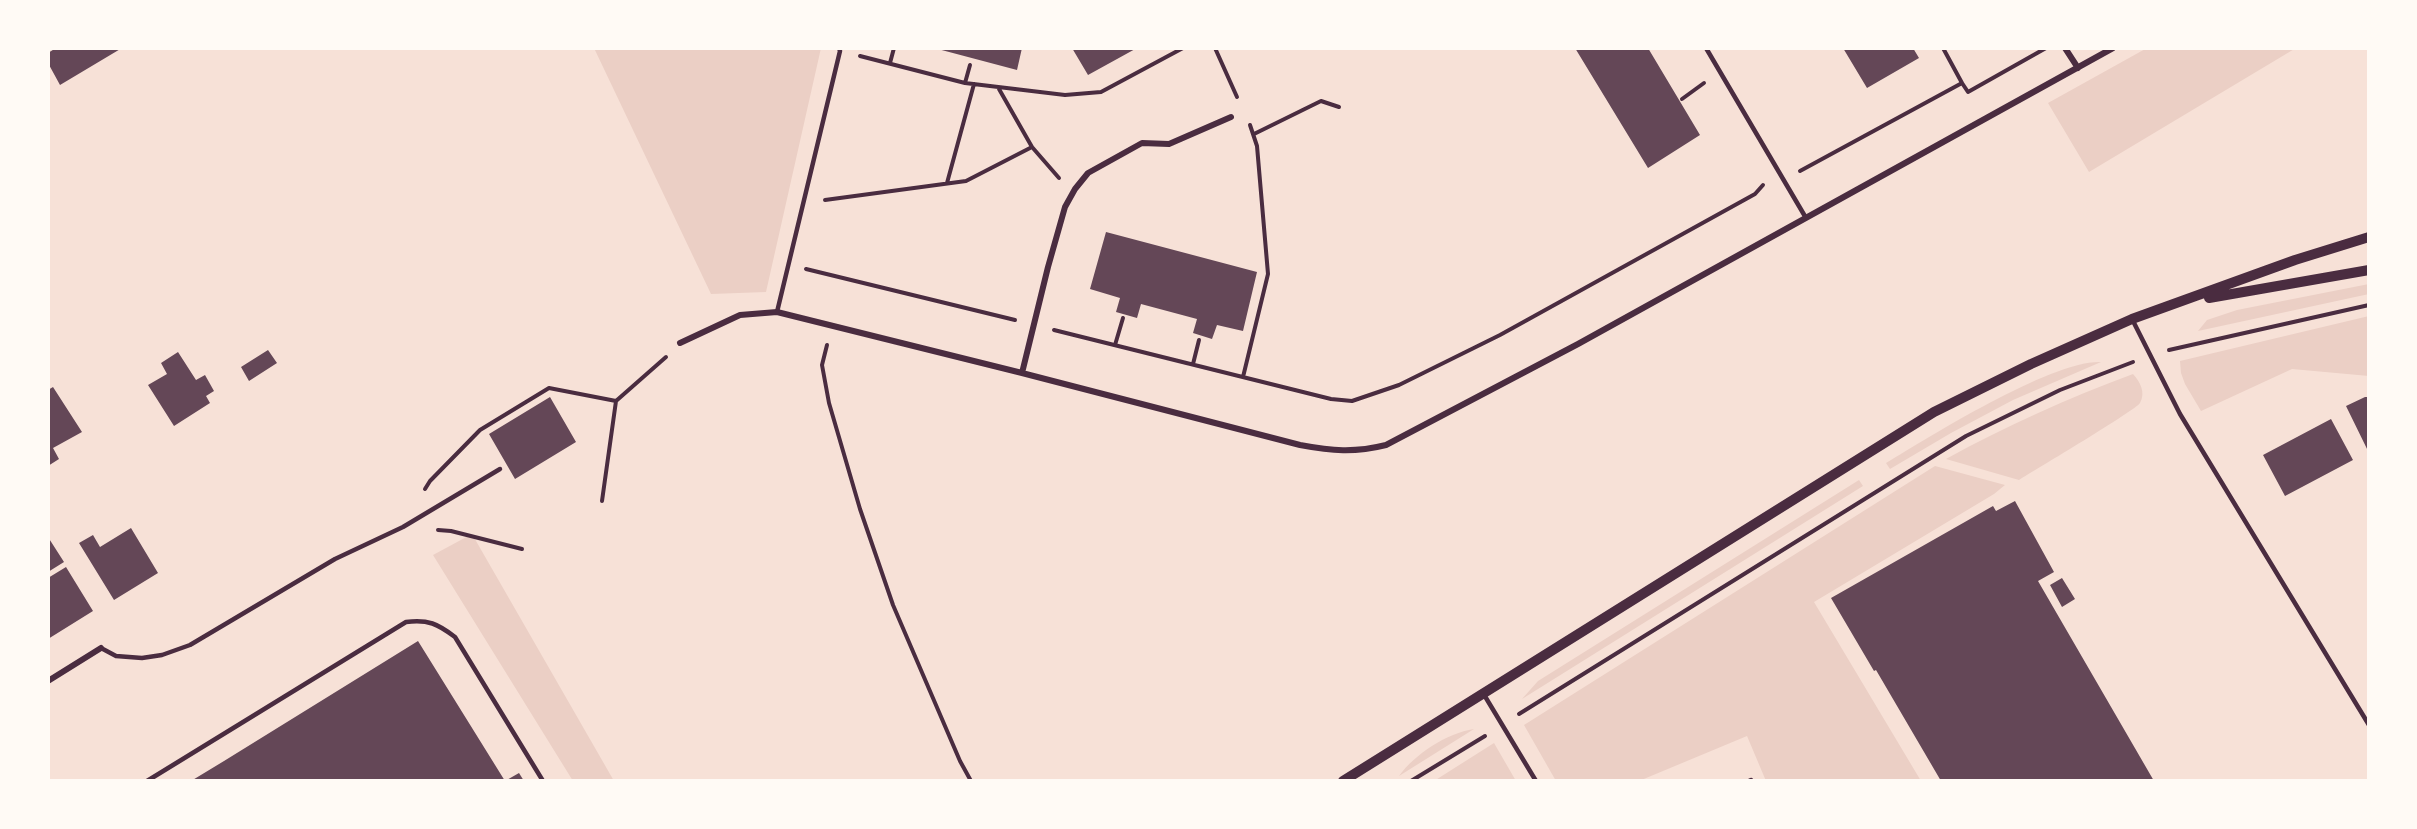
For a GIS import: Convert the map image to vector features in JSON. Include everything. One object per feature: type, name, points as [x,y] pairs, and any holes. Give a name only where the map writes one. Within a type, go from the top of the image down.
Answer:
[{"type":"street","points":[[2065,48],[2078,68]]},
{"type":"street","points":[[680,343],[740,315],[777,312],[1300,445],[1337,452],[1365,451],[1386,445],[1508,381],[2113,48]]},
{"type":"street","points":[[1022,373],[1032,324],[1065,207],[1075,189],[1088,173],[1142,143],[1169,144],[1231,117]]},
{"type":"street","points":[[1346,780],[1934,412],[2031,363],[2132,319],[2182,303],[2295,260],[2369,237]]},
{"type":"street","points":[[2182,303],[2369,270]]},
{"type":"street","points":[[48,681],[101,648]]},
{"type":"lane","points":[[1706,48],[1806,218]]},
{"type":"lane","points":[[777,312],[840,50]]},
{"type":"lane","points":[[2132,319],[2180,414],[2369,725]]},
{"type":"lane","points":[[101,648],[116,656],[142,658],[162,655],[190,645],[334,559],[403,527],[500,469]]},
{"type":"lane","points":[[147,781],[406,622],[421,620],[439,625],[456,637],[543,781]]},
{"type":"lane","points":[[1484,693],[1536,781]]},
{"type":"path","points":[[890,63],[894,48]]},
{"type":"path","points":[[840,50],[965,83],[998,89],[1065,95],[1101,92],[1183,48]]},
{"type":"path","points":[[1215,48],[1239,102]]},
{"type":"path","points":[[1943,48],[1968,92],[2047,48]]},
{"type":"path","points":[[965,83],[970,65]]},
{"type":"path","points":[[1682,99],[1709,79]]},
{"type":"path","points":[[790,265],[1330,399],[1352,401],[1399,385],[1500,335],[1755,194],[1764,184],[1798,172],[1962,83]]},
{"type":"path","points":[[947,183],[974,84]]},
{"type":"path","points":[[998,89],[1032,147],[1058,177],[1075,189]]},
{"type":"path","points":[[1254,134],[1321,101],[1340,107]]},
{"type":"path","points":[[1243,377],[1268,274],[1254,134],[1249,123]]},
{"type":"path","points":[[803,202],[966,181],[1032,147]]},
{"type":"path","points":[[1763,178],[1764,184]]},
{"type":"path","points":[[2188,345],[2369,305]]},
{"type":"path","points":[[1115,345],[1123,318]]},
{"type":"path","points":[[1193,364],[1200,340]]},
{"type":"path","points":[[602,501],[616,401],[654,369],[680,343]]},
{"type":"path","points":[[822,365],[829,403],[860,509],[893,605],[960,761],[971,781]]},
{"type":"path","points":[[1411,781],[1958,441],[2060,390],[2120,366]]},
{"type":"path","points":[[425,490],[430,481],[480,430],[549,388],[616,401]]},
{"type":"path","points":[[403,527],[451,531],[522,549]]},
{"type":"shaded area","points":[[594,48],[821,48],[766,292],[711,294]]},
{"type":"shaded area","points":[[2147,48],[2296,48],[2089,172],[2048,103]]},
{"type":"shaded area","points":[[2369,284],[2369,294],[2198,331],[2207,320],[2237,310]]},
{"type":"shaded area","points":[[2369,316],[2369,376],[2292,369],[2201,411],[2181,373],[2180,361]]},
{"type":"shaded area","points":[[2101,362],[2013,400],[1890,469],[1886,463],[2023,386],[2053,373]]},
{"type":"shaded area","points":[[2133,374],[2141,387],[2140,403],[2019,480],[1946,459],[2038,413]]},
{"type":"shaded area","points":[[1935,466],[2005,485],[1994,494],[1814,602],[1921,781],[1766,781],[1747,736],[1639,781],[1556,781],[1524,725]]},
{"type":"shaded area","points":[[1859,480],[1863,486],[1522,699],[1538,681]]},
{"type":"shaded area","points":[[472,534],[614,781],[573,781],[433,555]]},
{"type":"shaded area","points":[[1474,729],[1399,776],[1432,746],[1453,735]]},
{"type":"shaded area","points":[[1494,743],[1516,781],[1434,781]]},
{"type":"building","points":[[56,48],[122,48],[60,85],[48,63],[48,53]]},
{"type":"building","points":[[934,48],[1022,48],[1017,70]]},
{"type":"building","points":[[1072,48],[1137,48],[1088,75]]},
{"type":"building","points":[[1575,48],[1648,48],[1700,135],[1648,168]]},
{"type":"building","points":[[1843,48],[1913,48],[1919,58],[1867,88]]},
{"type":"building","points":[[1106,232],[1257,272],[1243,331],[1217,325],[1212,339],[1193,333],[1197,319],[1141,304],[1137,318],[1116,312],[1120,298],[1090,289]]},
{"type":"building","points":[[268,350],[277,363],[249,381],[241,367]]},
{"type":"building","points":[[178,352],[196,380],[205,375],[214,391],[206,396],[210,403],[174,426],[148,385],[167,374],[161,363]]},
{"type":"building","points":[[53,387],[82,432],[53,448],[59,459],[48,466],[48,390]]},
{"type":"building","points":[[550,397],[576,442],[515,479],[489,434]]},
{"type":"building","points":[[2369,397],[2369,453],[2346,406]]},
{"type":"building","points":[[2331,419],[2353,460],[2285,496],[2263,455]]},
{"type":"building","points":[[2015,501],[2054,572],[2038,581],[2154,781],[1941,781],[1831,598],[1993,506],[1996,511]]},
{"type":"building","points":[[131,528],[158,573],[114,600],[79,543],[93,535],[100,547]]},
{"type":"building","points":[[48,537],[64,562],[48,572]]},
{"type":"building","points":[[66,567],[93,611],[48,639],[48,578]]},
{"type":"building","points":[[2062,578],[2075,599],[2062,607],[2050,585]]},
{"type":"building","points":[[418,641],[505,781],[191,781],[224,761]]},
{"type":"building","points":[[519,773],[524,781],[505,781]]}]
